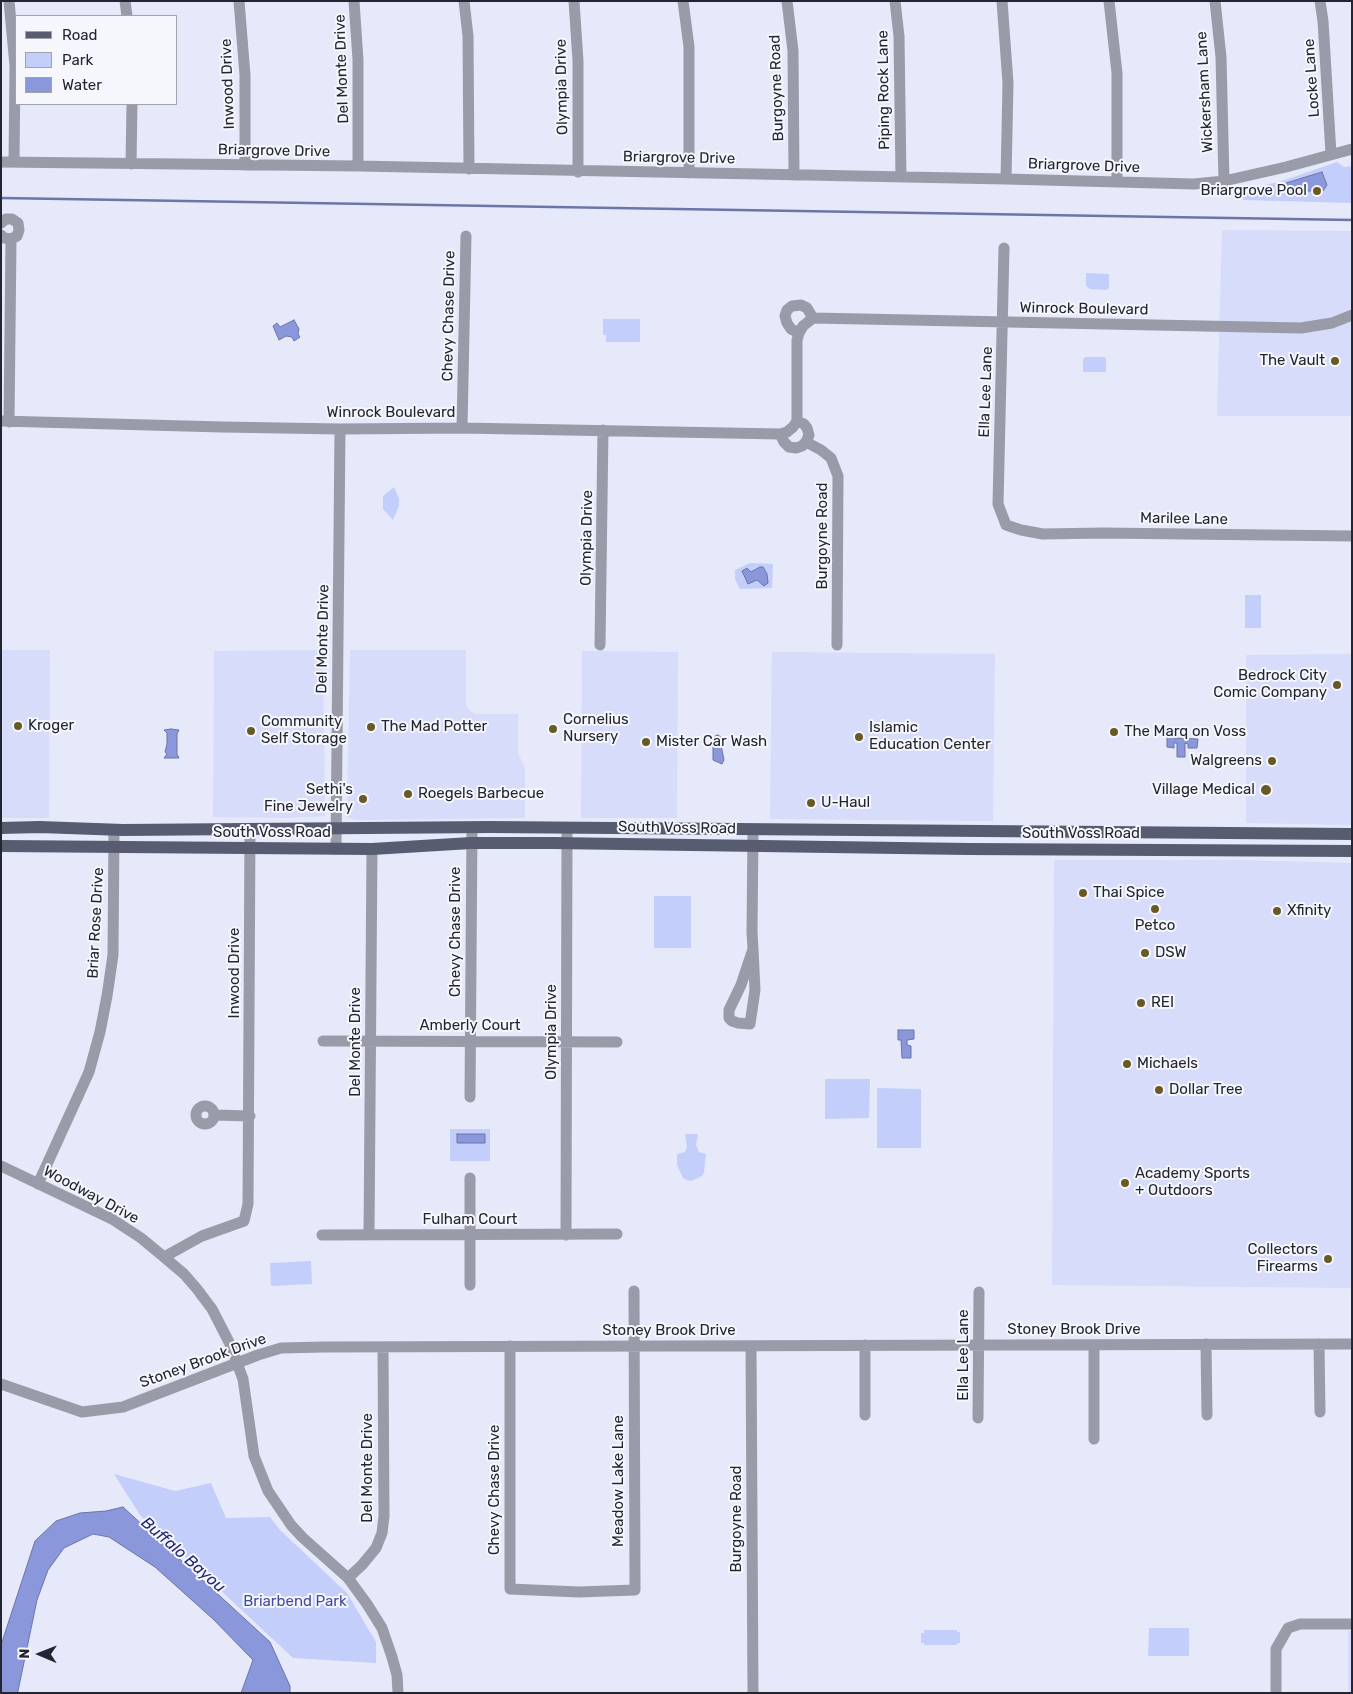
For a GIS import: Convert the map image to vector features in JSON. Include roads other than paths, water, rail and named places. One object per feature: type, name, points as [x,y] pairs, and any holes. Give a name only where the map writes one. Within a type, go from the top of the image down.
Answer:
[{"type":"main road","name":"South Voss Road","points":[[1,828],[40,827],[114,830],[472,828],[1352,834]]},
{"type":"main road","points":[[203,830],[203,849]]},
{"type":"main road","points":[[864,830],[864,847]]},
{"type":"main road","points":[[967,831],[968,849]]},
{"type":"main road","points":[[1075,832],[1075,850]]},
{"type":"main road","points":[[1189,832],[1189,851]]},
{"type":"main road","points":[[1303,850],[1304,833]]},
{"type":"main road","name":"South Voss Road","points":[[1,846],[372,849],[471,843],[1075,850],[1352,851]]},
{"type":"street","points":[[9,1],[15,66],[14,162]]},
{"type":"street","points":[[125,1],[127,15]]},
{"type":"street","name":"Inwood Drive","points":[[239,1],[245,75],[245,166]]},
{"type":"street","name":"Del Monte Drive","points":[[354,1],[358,60],[358,166]]},
{"type":"street","points":[[464,1],[468,36],[469,170]]},
{"type":"street","name":"Olympia Drive","points":[[574,1],[578,61],[578,172]]},
{"type":"street","points":[[683,1],[689,47],[689,173]]},
{"type":"street","name":"Burgoyne Road","points":[[788,1],[793,51],[794,175]]},
{"type":"street","name":"Piping Rock Lane","points":[[895,1],[899,36],[901,177]]},
{"type":"street","points":[[1002,1],[1008,83],[1006,179]]},
{"type":"street","points":[[1109,1],[1117,73],[1117,182]]},
{"type":"street","name":"Wickersham Lane","points":[[1215,1],[1221,57],[1224,181]]},
{"type":"street","name":"Locke Lane","points":[[1320,1],[1324,21],[1332,154]]},
{"type":"street","points":[[131,164],[132,105]]},
{"type":"street","name":"Briargrove Drive","points":[[1,162],[358,166],[469,170],[1194,184],[1224,181],[1352,149]]},
{"type":"street","points":[[1,223],[9,219],[18,223],[19,233],[6,237],[5,422]]},
{"type":"street","name":"Chevy Chase Drive","points":[[462,428],[466,236]]},
{"type":"street","name":"Ella Lee Lane","points":[[1004,248],[998,504],[1006,525],[1016,528]]},
{"type":"street","points":[[796,421],[804,424],[808,435],[806,442],[796,448],[784,442],[780,434],[793,427],[796,421],[797,340],[803,326],[813,318],[807,308],[801,305],[792,306],[787,310],[785,316],[791,328],[799,333]]},
{"type":"street","name":"Winrock Boulevard","points":[[813,318],[1301,328],[1332,323],[1352,315]]},
{"type":"street","name":"Winrock Boulevard","points":[[5,422],[340,429],[462,428],[780,434]]},
{"type":"street","name":"Del Monte Drive","points":[[336,849],[340,429]]},
{"type":"street","name":"Olympia Drive","points":[[600,645],[604,430]]},
{"type":"street","name":"Burgoyne Road","points":[[806,442],[831,458],[838,476],[837,645]]},
{"type":"street","name":"Marilee Lane","points":[[1016,528],[1043,534],[1352,536]]},
{"type":"street","name":"Chevy Chase Drive","points":[[470,1097],[472,828]]},
{"type":"street","name":"Inwood Drive","points":[[164,1257],[202,1236],[244,1221],[248,1204],[250,1116],[250,829]]},
{"type":"street","name":"Olympia Drive","points":[[566,1234],[567,829]]},
{"type":"street","name":"Briar Rose Drive","points":[[38,1184],[89,1072],[100,1032],[113,955],[114,830]]},
{"type":"street","points":[[753,830],[755,990],[750,1024],[735,1023],[729,1018],[728,1014],[753,949]]},
{"type":"street","name":"Del Monte Drive","points":[[369,1235],[372,849]]},
{"type":"street","name":"Amberly Court","points":[[323,1041],[617,1042]]},
{"type":"street","points":[[214,1115],[250,1116]]},
{"type":"street","name":"Woodway Drive","points":[[1,1166],[112,1219],[141,1238],[184,1274],[212,1309],[237,1362],[242,1379],[254,1456],[268,1491],[290,1525],[348,1578],[367,1604],[382,1628],[397,1676],[398,1693]]},
{"type":"street","points":[[470,1178],[470,1286]]},
{"type":"street","name":"Fulham Court","points":[[322,1235],[617,1234]]},
{"type":"street","name":"Meadow Lake Lane","points":[[555,1591],[635,1590],[634,1292]]},
{"type":"street","name":"Ella Lee Lane","points":[[978,1418],[979,1292]]},
{"type":"street","points":[[1206,1344],[1207,1415]]},
{"type":"street","points":[[1319,1344],[1320,1412]]},
{"type":"street","name":"Stoney Brook Drive","points":[[1,1384],[82,1412],[123,1407],[237,1362],[281,1348],[1352,1344]]},
{"type":"street","points":[[864,1415],[865,1345]]},
{"type":"street","points":[[1094,1345],[1094,1439]]},
{"type":"street","name":"Chevy Chase Drive","points":[[510,1346],[510,1589],[555,1591]]},
{"type":"street","name":"Burgoyne Road","points":[[750,1346],[753,1693]]},
{"type":"street","name":"Del Monte Drive","points":[[348,1578],[376,1548],[382,1533],[384,1516],[384,1347]]},
{"type":"street","points":[[1276,1693],[1276,1649],[1288,1628],[1300,1624],[1352,1624]]},
{"type":"water","points":[[1322,172],[1327,185],[1323,191],[1297,191],[1289,193],[1286,183]]},
{"type":"water","points":[[294,320],[299,329],[298,334],[300,337],[294,341],[292,337],[286,336],[279,340],[273,326],[277,323],[280,327]]},
{"type":"water","points":[[763,567],[767,574],[768,583],[764,586],[757,580],[748,584],[742,571],[747,568],[751,572]]},
{"type":"water","points":[[164,730],[179,730],[177,734],[177,754],[179,758],[164,758],[167,754],[165,752],[167,733]]},
{"type":"water","points":[[718,735],[722,738],[721,745],[724,760],[722,764],[713,760],[713,739]]},
{"type":"water","points":[[1167,735],[1174,735],[1174,738],[1198,739],[1197,748],[1188,748],[1188,744],[1185,743],[1185,757],[1177,757],[1177,743],[1174,743],[1174,748],[1167,747]]},
{"type":"water","points":[[898,1030],[914,1030],[914,1039],[907,1040],[907,1045],[911,1046],[911,1058],[902,1058],[901,1040],[898,1040]]},
{"type":"water","points":[[457,1134],[485,1134],[485,1143],[457,1143]]},
{"type":"water","points":[[123,1507],[270,1642],[290,1686],[290,1693],[241,1693],[253,1660],[213,1619],[155,1567],[109,1537],[93,1534],[64,1548],[48,1570],[37,1600],[18,1691],[17,1693],[1,1693],[1,1645],[35,1541],[56,1521],[80,1513],[106,1511]]},
{"type":"waterway","points":[[1,198],[1352,220]]},
{"type":"place","name":"Briargrove Pool","points":[[1317,191]]},
{"type":"place","name":"The Vault","points":[[1335,361]]},
{"type":"place","name":"Bedrock City Comic Company","points":[[1337,685]]},
{"type":"place","name":"Kroger","points":[[18,726]]},
{"type":"place","name":"The Mad Potter","points":[[371,727]]},
{"type":"place","name":"Cornelius Nursery","points":[[553,729]]},
{"type":"place","name":"Community Self Storage","points":[[251,731]]},
{"type":"place","name":"The Marq on Voss","points":[[1114,732]]},
{"type":"place","name":"Islamic Education Center","points":[[859,737]]},
{"type":"place","name":"Mister Car Wash","points":[[646,742]]},
{"type":"place","name":"Walgreens","points":[[1272,761]]},
{"type":"place","name":"Village Medical","points":[[1266,790]]},
{"type":"place","name":"Roegels Barbecue","points":[[408,794]]},
{"type":"place","name":"Sethi's Fine Jewelry","points":[[363,799]]},
{"type":"place","name":"U-Haul","points":[[811,803]]},
{"type":"place","name":"Thai Spice","points":[[1083,893]]},
{"type":"place","name":"Petco","points":[[1155,909]]},
{"type":"place","name":"Xfinity","points":[[1277,911]]},
{"type":"place","name":"DSW","points":[[1145,953]]},
{"type":"place","name":"REI","points":[[1141,1003]]},
{"type":"place","name":"Michaels","points":[[1127,1064]]},
{"type":"place","name":"Dollar Tree","points":[[1159,1090]]},
{"type":"place","name":"Academy Sports + Outdoors","points":[[1125,1183]]},
{"type":"place","name":"Collectors Firearms","points":[[1328,1259]]},
{"type":"water label","name":"Buffalo Bayou","points":[[183,1555]]},
{"type":"park label","name":"Briarbend Park","points":[[295,1602]]}]
